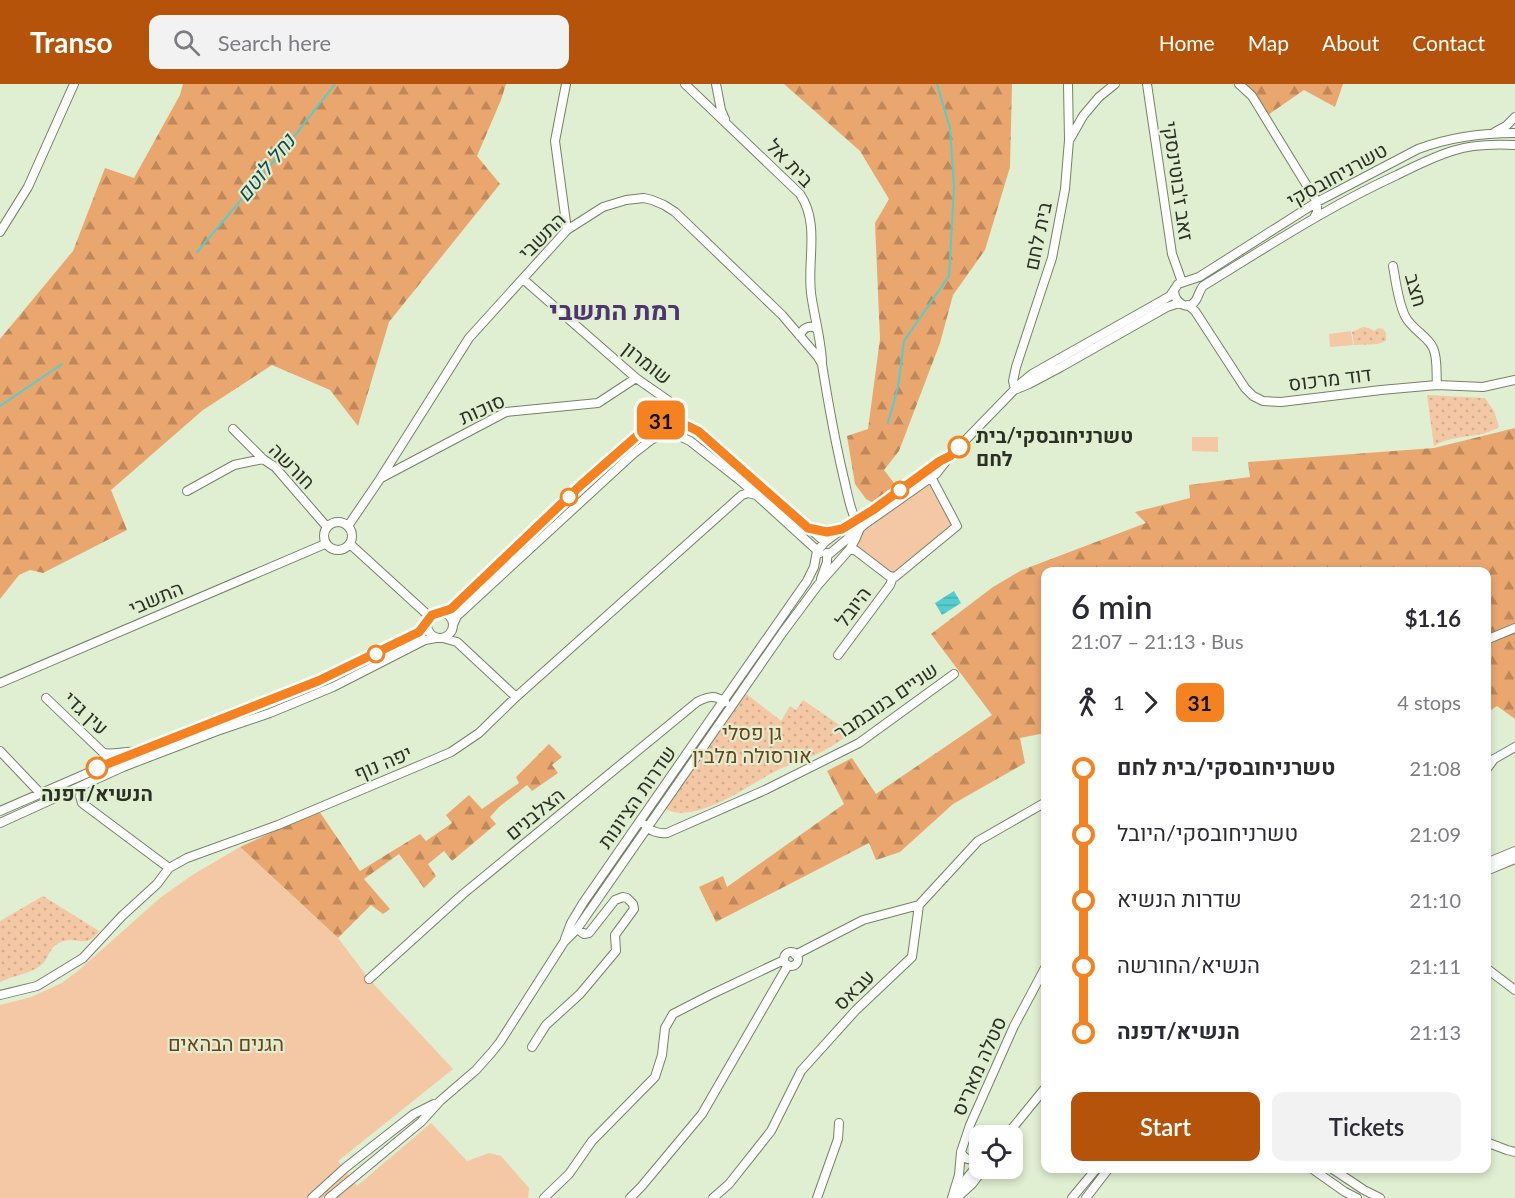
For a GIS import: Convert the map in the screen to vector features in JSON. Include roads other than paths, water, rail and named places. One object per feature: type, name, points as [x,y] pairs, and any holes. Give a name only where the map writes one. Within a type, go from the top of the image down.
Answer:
[{"type":"street","points":[[0,232],[28,187],[74,84]]},
{"type":"street","points":[[566,84],[555,141],[567,230]]},
{"type":"street","name":"בית אל","points":[[685,84],[800,194],[807,206],[812,229],[810,279],[822,364]]},
{"type":"street","points":[[716,84],[721,110],[727,123]]},
{"type":"street","name":"בית לחם","points":[[1015,389],[1013,381],[1016,367],[1047,277],[1065,189],[1069,140],[1068,84]]},
{"type":"street","points":[[1069,140],[1099,96],[1115,84]]},
{"type":"street","name":"זאב ז'בוטינסקי","points":[[1147,84],[1172,254],[1184,282]]},
{"type":"street","points":[[1239,84],[1252,96],[1317,202],[1317,212],[1314,218]]},
{"type":"street","points":[[1493,133],[1503,129],[1515,117]]},
{"type":"street","name":"טשרניחובסקי","points":[[1184,282],[1199,277],[1317,202],[1418,149],[1464,136],[1515,133]]},
{"type":"street","name":"טשרניחובסקי","points":[[1194,300],[1203,286],[1364,190],[1452,151],[1478,146],[1515,145]]},
{"type":"street","name":"התשבי","points":[[348,526],[469,338],[567,230],[603,207],[626,200],[644,198],[664,205],[675,212],[782,315],[822,364],[838,453],[855,520],[860,528]]},
{"type":"street","name":"חצב","points":[[1392,266],[1405,315],[1412,326],[1434,348],[1437,385]]},
{"type":"street","name":"שומרון","points":[[523,279],[636,378],[669,401]]},
{"type":"street","points":[[817,551],[825,542],[855,520],[941,469],[950,456],[1025,378],[1170,296],[1176,287],[1184,282],[1193,284],[1197,290],[1194,300],[1167,307],[1029,384],[1015,389]]},
{"type":"street","points":[[1174,291],[1179,303]]},
{"type":"street","name":"דוד מרכוס","points":[[1194,300],[1195,311],[1245,388],[1253,396],[1263,401],[1281,402],[1437,385],[1484,387],[1515,380]]},
{"type":"street","points":[[817,329],[812,327],[802,331],[803,339],[813,342],[819,339]]},
{"type":"street","name":"סוכות","points":[[380,479],[506,412],[598,403],[636,378]]},
{"type":"street","points":[[0,811],[137,752],[318,681],[419,632],[435,613],[451,609],[581,485],[654,421],[675,420],[698,431],[825,542],[827,556],[818,585]]},
{"type":"street","name":"חורשה","points":[[233,429],[263,459],[275,467],[327,527]]},
{"type":"street","points":[[0,823],[123,768],[323,691],[425,640],[449,635],[457,616],[633,454],[663,434],[684,437],[742,482],[817,551],[827,556]]},
{"type":"street","points":[[187,491],[234,465],[263,459]]},
{"type":"street","points":[[827,556],[928,475]]},
{"type":"street","points":[[849,550],[855,550],[893,577],[957,526],[928,475]]},
{"type":"street","points":[[742,482],[744,488],[742,495]]},
{"type":"street","points":[[742,495],[748,493],[756,495]]},
{"type":"street","name":"יפה נוף","points":[[0,995],[37,986],[83,958],[134,904],[157,884],[169,868],[187,858],[278,825],[451,752],[479,733],[516,697],[742,495]]},
{"type":"street","points":[[850,501],[858,508],[873,510]]},
{"type":"street","points":[[339,522],[348,526],[352,533],[350,544],[337,551],[328,548],[323,535],[327,527],[339,522]]},
{"type":"street","points":[[808,528],[827,532],[842,529]]},
{"type":"street","points":[[818,585],[849,550],[860,528]]},
{"type":"street","name":"התשבי","points":[[0,683],[325,544]]},
{"type":"street","points":[[350,544],[428,620],[430,633],[439,638],[457,642],[516,697]]},
{"type":"street","name":"שדרות הציונות","points":[[564,942],[571,923],[583,903],[807,581],[814,567],[817,551]]},
{"type":"street","name":"היובל","points":[[838,655],[890,585],[893,577]]},
{"type":"street","name":"שדרות הציונות","points":[[329,1198],[421,1122],[492,1052],[564,942],[577,928],[818,585]]},
{"type":"street","points":[[442,612],[450,617],[457,642]]},
{"type":"street","points":[[1491,638],[1515,628]]},
{"type":"street","name":"שניים בנובמבר","points":[[650,825],[673,831],[765,790],[859,743],[954,674]]},
{"type":"street","name":"הצלבנים","points":[[369,979],[463,894],[697,702],[711,696],[723,701]]},
{"type":"street","name":"עין גדי","points":[[46,698],[113,762],[123,768]]},
{"type":"street","points":[[723,701],[731,706]]},
{"type":"street","points":[[1491,759],[1515,747]]},
{"type":"street","points":[[0,751],[40,794]]},
{"type":"street","name":"עין גדי","points":[[104,753],[137,752]]},
{"type":"street","points":[[83,786],[80,796],[82,802],[169,868]]},
{"type":"street","points":[[630,1198],[702,1114],[786,963],[785,956],[789,953],[795,955],[863,920],[919,905],[978,841],[1041,805]]},
{"type":"street","points":[[641,819],[650,825]]},
{"type":"street","points":[[1491,861],[1515,851]]},
{"type":"street","points":[[1491,869],[1515,859]]},
{"type":"street","points":[[532,1047],[546,1025],[580,994],[616,951],[615,935],[634,909],[633,904],[627,898],[619,897],[589,933],[584,934],[577,928]]},
{"type":"street","name":"עבאס","points":[[713,1198],[729,1184],[771,1131],[801,1071],[856,1010],[912,957],[919,905]]},
{"type":"street","points":[[544,1198],[569,1174],[592,1141],[655,1077],[662,1055],[665,1028],[673,1014],[710,995],[786,963]]},
{"type":"street","points":[[1491,972],[1515,990]]},
{"type":"street","name":"סטלה מאריס","points":[[954,1198],[960,1155],[970,1125],[1014,1026],[1041,975]]},
{"type":"street","points":[[1015,1125],[1041,1093]]},
{"type":"street","name":"שדרות הציונות","points":[[312,1198],[345,1168],[414,1114],[440,1101]]},
{"type":"street","points":[[817,1198],[838,1139],[839,1123]]},
{"type":"street","points":[[1491,1144],[1515,1152]]},
{"type":"street","points":[[960,1155],[969,1160]]},
{"type":"street","points":[[960,1155],[969,1168]]},
{"type":"street","points":[[1072,1198],[1093,1173]]},
{"type":"street","points":[[1086,1198],[1105,1173]]},
{"type":"street","points":[[1318,1173],[1357,1198]]},
{"type":"street","points":[[1338,1173],[1380,1198]]},
{"type":"street","points":[[954,1198],[971,1179]]},
{"type":"water","points":[[954,591],[961,603],[942,615],[935,603]]},
{"type":"waterway","name":"נחל לוטם","points":[[197,252],[285,148],[335,84]]},
{"type":"waterway","points":[[888,423],[898,387],[904,341],[949,276],[954,187],[950,128],[937,84]]},
{"type":"waterway","name":"נחל לוטם","points":[[0,406],[62,364]]},
{"type":"place","name":"טשרניחובסקי/בית לחם","points":[[959,447]]},
{"type":"place","name":"הנשיא/דפנה","points":[[97,768]]},
{"type":"district","name":"רמת התשבי","points":[[615,311]]},
{"type":"park label","name":"גן פסלי אורסולה מלבין","points":[[752,744]]},
{"type":"park label","name":"הגנים הבהאים","points":[[226,1044]]}]
